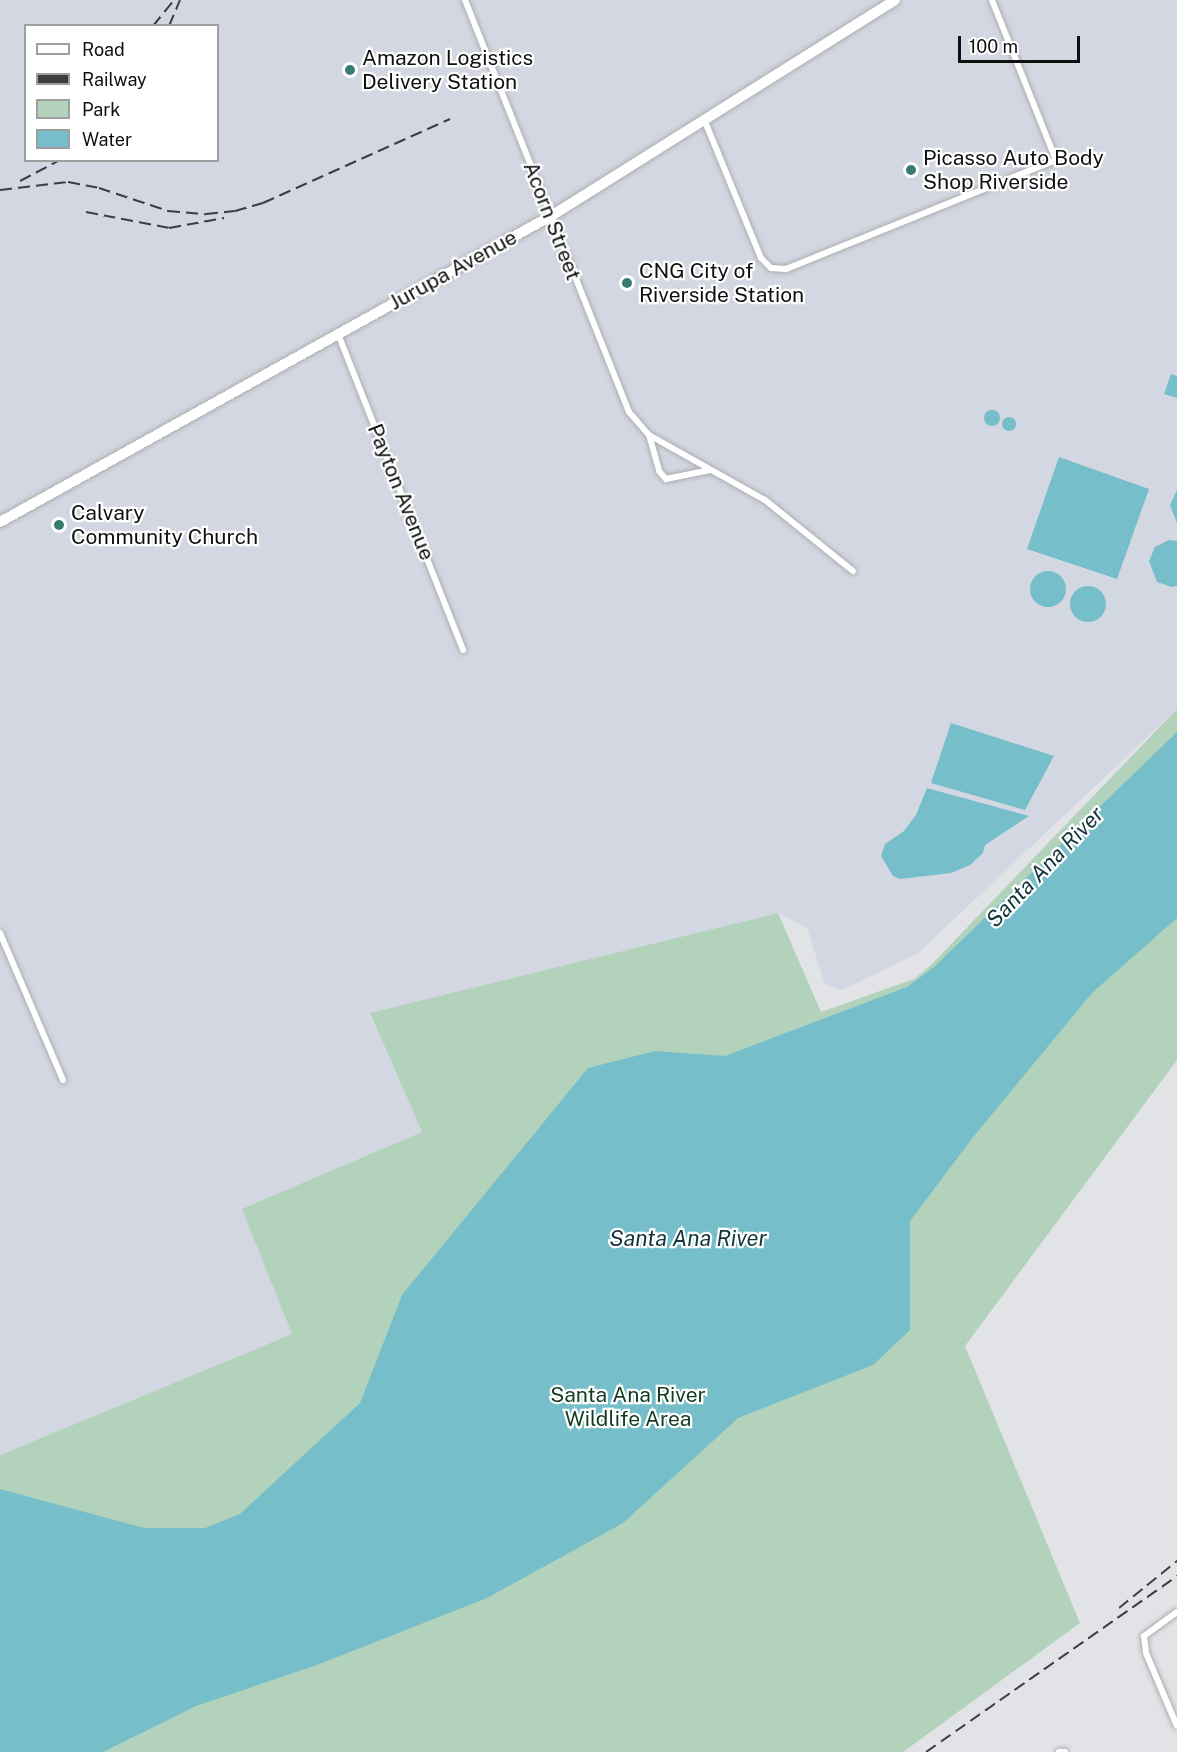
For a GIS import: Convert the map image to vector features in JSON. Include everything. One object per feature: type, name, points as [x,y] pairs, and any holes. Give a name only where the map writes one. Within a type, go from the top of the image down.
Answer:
[{"type":"main road","name":"Jurupa Avenue","points":[[0,522],[551,216],[895,0]]},
{"type":"street","name":"Acorn Street","points":[[465,0],[622,399],[649,435],[659,471],[666,478],[710,470]]},
{"type":"street","points":[[704,119],[761,258],[771,268],[786,269],[1056,160],[992,0]]},
{"type":"street","name":"Payton Avenue","points":[[338,334],[463,650]]},
{"type":"street","name":"Acorn Street","points":[[649,435],[765,500],[853,570]]},
{"type":"street","points":[[0,933],[63,1080]]},
{"type":"street","points":[[1177,1612],[1144,1636],[1146,1653],[1177,1726]]},
{"type":"street","points":[[1059,1752],[1065,1752]]},
{"type":"shaded area","points":[[0,0],[1177,0],[1177,709],[918,953],[842,990],[825,984],[807,928],[778,913],[370,1014],[422,1132],[243,1209],[292,1334],[0,1455]]},
{"type":"green space","name":"Santa Ana River Wildlife Area","points":[[1177,709],[1177,1060],[965,1346],[1080,1623],[903,1752],[0,1752],[0,1455],[292,1334],[242,1209],[422,1132],[370,1013],[778,913],[821,1012],[914,979],[931,965]]},
{"type":"water","points":[[1171,374],[1177,376],[1177,398],[1164,394]]},
{"type":"water","points":[[992,410],[1000,418],[992,426],[984,418]]},
{"type":"water","points":[[1006,417],[1012,417],[1016,424],[1012,431],[1006,431],[1002,427],[1002,421]]},
{"type":"water","points":[[1059,457],[1149,489],[1117,579],[1027,549]]},
{"type":"water","points":[[1177,490],[1177,523],[1170,505]]},
{"type":"water","points":[[1169,540],[1177,541],[1177,586],[1172,587],[1157,582],[1149,561],[1155,547]]},
{"type":"water","points":[[1048,571],[1061,576],[1066,589],[1061,602],[1048,607],[1035,602],[1030,589],[1035,576]]},
{"type":"water","points":[[1088,586],[1101,591],[1106,604],[1101,617],[1088,622],[1075,617],[1070,604],[1075,591]]},
{"type":"water","points":[[951,723],[1054,756],[1025,810],[931,783]]},
{"type":"water","name":"Santa Ana River","points":[[1177,732],[1177,918],[1092,993],[974,1136],[910,1221],[910,1330],[873,1365],[738,1418],[623,1523],[487,1598],[317,1665],[196,1706],[103,1752],[0,1752],[0,1489],[144,1528],[205,1528],[240,1514],[360,1403],[402,1295],[588,1068],[655,1051],[725,1056],[907,987],[934,967]]},
{"type":"water","points":[[927,788],[1029,816],[985,845],[983,853],[970,865],[951,873],[900,879],[893,876],[881,856],[885,844],[904,831],[916,815]]},
{"type":"railway","points":[[155,24],[174,0]]},
{"type":"railway","points":[[170,24],[180,0]]},
{"type":"railway","points":[[0,190],[68,182],[99,188],[168,211],[206,214],[235,211],[263,203],[450,119]]},
{"type":"railway","points":[[20,181],[56,162]]},
{"type":"railway","points":[[86,212],[169,228],[224,218]]},
{"type":"railway","points":[[1119,1608],[1177,1561]]},
{"type":"railway","points":[[926,1752],[1177,1576]]},
{"type":"place","name":"Amazon Logistics Delivery Station","points":[[350,70]]},
{"type":"place","name":"Picasso Auto Body Shop Riverside","points":[[911,170]]},
{"type":"place","name":"CNG City of Riverside Station","points":[[627,283]]},
{"type":"place","name":"Calvary Community Church","points":[[59,525]]}]
